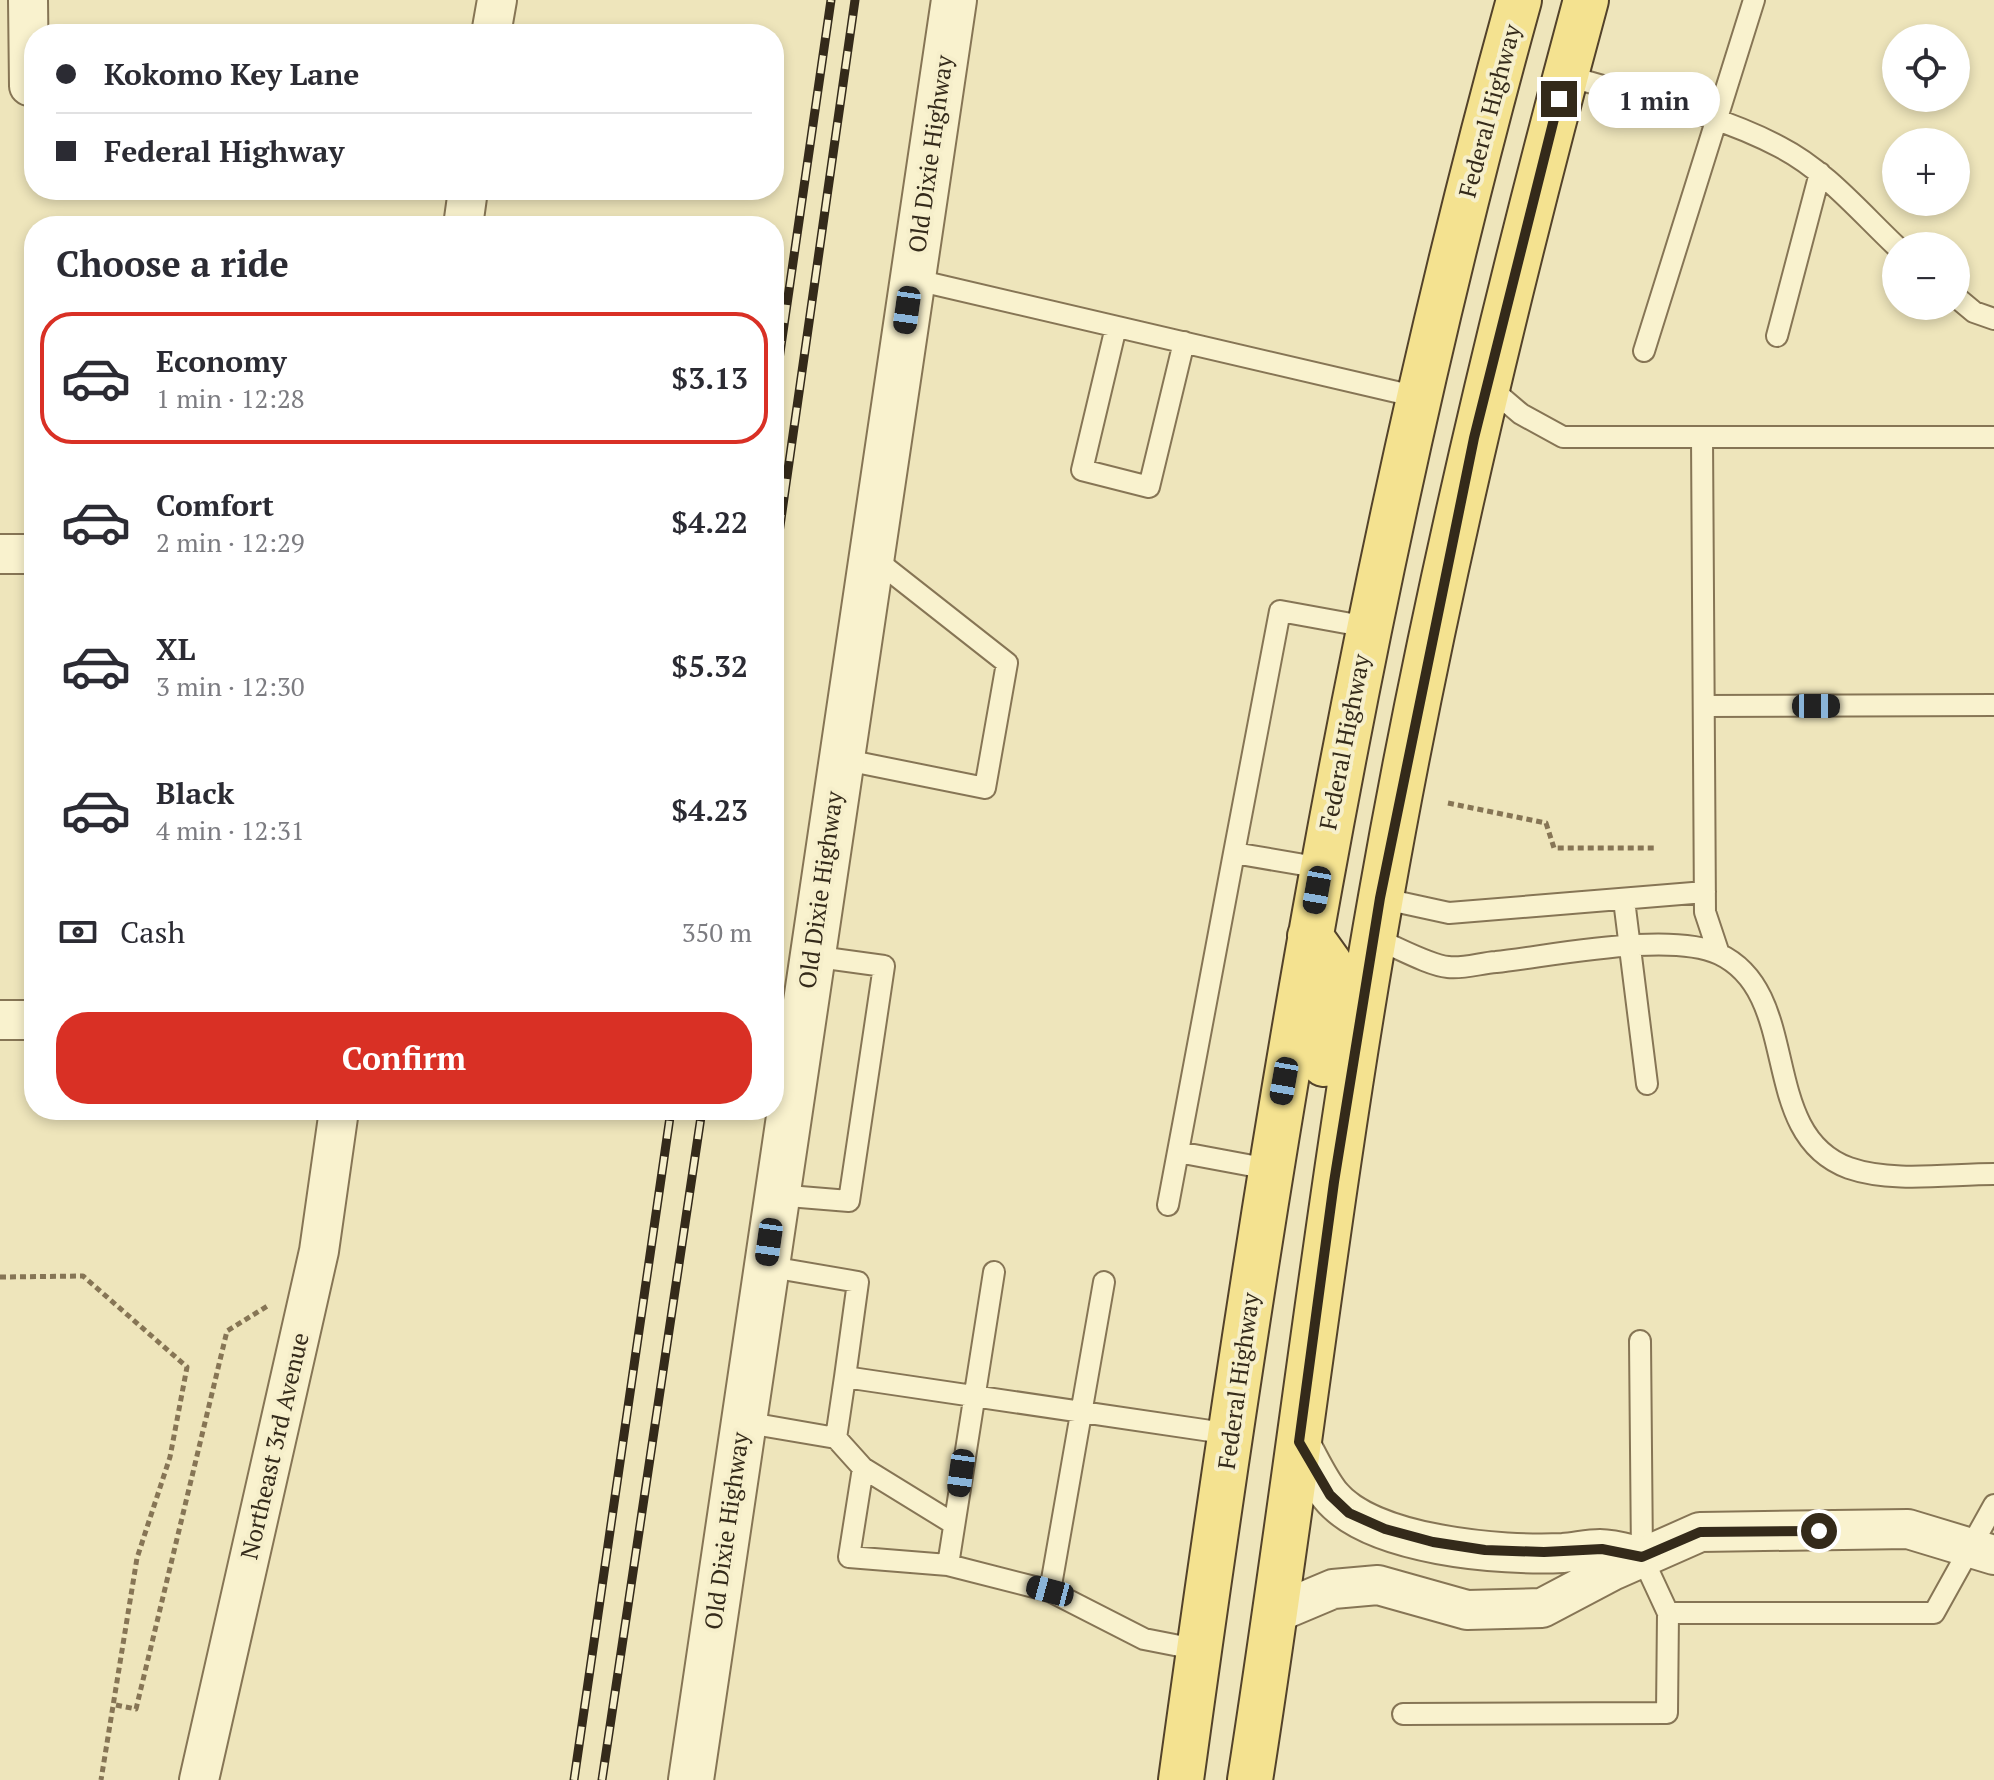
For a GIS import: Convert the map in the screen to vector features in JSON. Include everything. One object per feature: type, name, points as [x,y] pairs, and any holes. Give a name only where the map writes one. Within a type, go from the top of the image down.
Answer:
[{"type":"main road","name":"Federal Highway","points":[[1181,1780],[1269,1169],[1309,934],[1366,632],[1418,397],[1519,0]]},
{"type":"main road","points":[[1250,1780],[1329,1221],[1377,918],[1488,386],[1586,0]]},
{"type":"main road","points":[[1366,632],[1377,701],[1349,864],[1377,918]]},
{"type":"main road","points":[[1309,934],[1330,964],[1332,1008],[1314,1131],[1329,1221]]},
{"type":"street","points":[[26,24],[28,0]]},
{"type":"street","points":[[493,24],[497,0]]},
{"type":"street","name":"Old Dixie Highway","points":[[691,1780],[954,0]]},
{"type":"street","points":[[21,86],[24,49]]},
{"type":"street","points":[[0,554],[24,554]]},
{"type":"street","points":[[0,1020],[24,1020]]},
{"type":"street","name":"Northeast 3rd Avenue","points":[[199,1780],[319,1251],[338,1120]]},
{"type":"street","points":[[1299,1442],[1330,1495],[1349,1513],[1385,1529],[1433,1542],[1497,1550],[1562,1553],[1602,1549],[1642,1557]]},
{"type":"street","points":[[1276,1613],[1333,1589],[1378,1585],[1467,1610],[1542,1608],[1642,1557],[1700,1532],[1908,1529],[1981,1550]]},
{"type":"street","points":[[1493,1609],[1497,1550]]},
{"type":"lane","points":[[1644,351],[1754,0]]},
{"type":"lane","points":[[1565,75],[1715,120],[1780,147],[1820,173],[1882,233]]},
{"type":"lane","points":[[1777,336],[1820,173]]},
{"type":"lane","points":[[912,279],[1418,397]]},
{"type":"lane","points":[[1970,309],[1994,319]]},
{"type":"lane","points":[[1116,327],[1082,470],[1149,487],[1184,342]]},
{"type":"lane","points":[[1488,386],[1521,414],[1563,437],[1994,437]]},
{"type":"lane","points":[[1702,437],[1705,912],[1719,954]]},
{"type":"lane","points":[[841,759],[985,788],[1007,663],[871,556]]},
{"type":"lane","points":[[1168,1205],[1280,611],[1366,632]]},
{"type":"lane","points":[[1704,706],[1994,705]]},
{"type":"lane","points":[[1234,853],[1322,868]]},
{"type":"lane","points":[[1377,918],[1705,892]]},
{"type":"lane","points":[[1624,900],[1647,1084]]},
{"type":"lane","points":[[1377,918],[1447,967],[1678,943],[1719,954],[1748,974],[1771,1024],[1799,1126],[1820,1151],[1848,1168],[1879,1174],[1994,1174]]},
{"type":"lane","points":[[776,1195],[849,1201],[852,1185],[884,966],[811,956]]},
{"type":"lane","points":[[1178,1152],[1269,1169]]},
{"type":"lane","points":[[765,1266],[858,1282],[836,1438]]},
{"type":"lane","points":[[948,1565],[994,1272]]},
{"type":"lane","points":[[1050,1591],[1104,1282]]},
{"type":"lane","points":[[1403,1714],[1667,1713],[1668,1613],[1642,1557],[1640,1341]]},
{"type":"lane","points":[[845,1377],[1231,1434]]},
{"type":"lane","points":[[743,1422],[836,1438],[863,1468],[954,1524]]},
{"type":"lane","points":[[863,1468],[849,1557],[948,1565],[1050,1591],[1144,1639],[1200,1650]]},
{"type":"lane","points":[[1668,1613],[1934,1613],[1981,1550],[1994,1505]]},
{"type":"path","points":[[1448,803],[1546,823],[1554,848],[1655,848]]},
{"type":"path","points":[[0,1277],[83,1276],[187,1367],[170,1457],[137,1558],[116,1705],[101,1780]]},
{"type":"path","points":[[116,1705],[136,1709],[227,1331],[269,1305],[272,1289]]},
{"type":"railway","points":[[784,325],[831,0]]},
{"type":"railway","points":[[784,498],[855,0]]},
{"type":"railway","points":[[574,1780],[670,1120]]},
{"type":"railway","points":[[602,1780],[701,1120]]},
{"type":"route","points":[[1559,99],[1474,438],[1380,898],[1334,1182],[1299,1442],[1330,1495],[1349,1513],[1385,1529],[1433,1542],[1485,1550],[1562,1553],[1602,1549],[1642,1557],[1700,1532],[1819,1531]]}]
